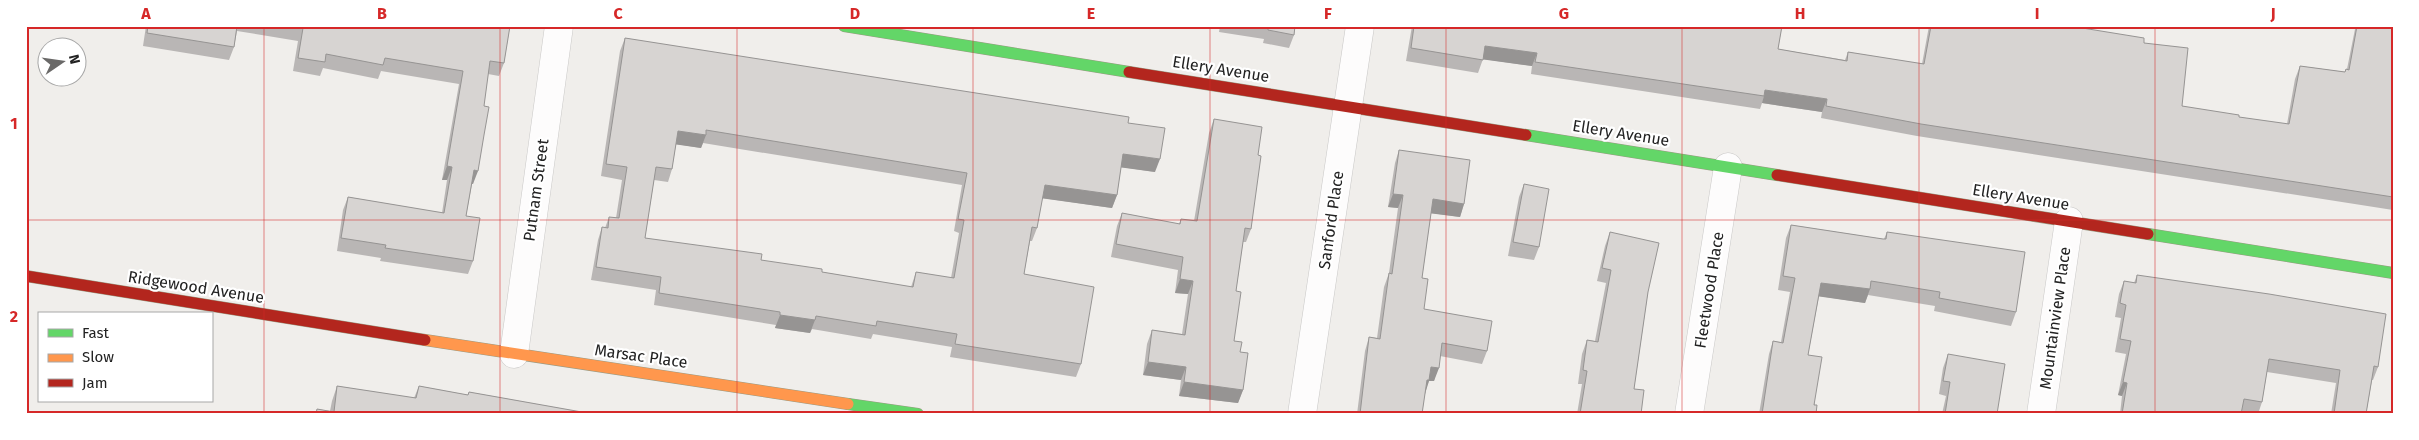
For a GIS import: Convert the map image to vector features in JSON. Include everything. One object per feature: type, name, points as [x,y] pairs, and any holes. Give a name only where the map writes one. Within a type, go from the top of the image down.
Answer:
[{"type":"street","name":"Putnam Street","points":[[514,354],[559,26]]},
{"type":"street","name":"Ellery Avenue","points":[[844,26],[2393,273]]},
{"type":"street","name":"Sanford Place","points":[[1302,414],[1360,26]]},
{"type":"street","name":"Fleetwood Place","points":[[1689,414],[1728,167]]},
{"type":"street","name":"Mountainview Place","points":[[2042,414],[2069,221]]},
{"type":"street","name":"Ridgewood Avenue","points":[[26,276],[360,329]]},
{"type":"street","name":"Marsac Place","points":[[360,329],[514,354],[918,414]]},
{"type":"building","points":[[148,26],[237,26],[234,47],[147,33]]},
{"type":"building","points":[[292,26],[510,26],[504,63],[490,61],[484,106],[489,107],[478,171],[474,170],[466,216],[480,218],[473,261],[385,248],[386,245],[341,238],[348,197],[444,213],[452,167],[447,166],[463,71],[385,58],[383,65],[326,54],[325,62],[298,58],[303,28]]},
{"type":"building","points":[[1268,26],[1295,26],[1294,35],[1268,30]]},
{"type":"building","points":[[1414,26],[1641,26],[1655,28],[1656,26],[1782,26],[1778,49],[1847,61],[1848,52],[1924,64],[1931,26],[2070,26],[2144,38],[2144,43],[2188,48],[2182,106],[2289,124],[2300,66],[2345,72],[2346,69],[2349,70],[2357,26],[2393,26],[2393,197],[1921,124],[1826,106],[1827,99],[1765,90],[1764,96],[1535,62],[1537,53],[1485,46],[1483,60],[1411,48]]},
{"type":"building","points":[[625,38],[1129,117],[1128,123],[1165,128],[1160,159],[1123,154],[1117,195],[1045,185],[1037,228],[1032,227],[1024,274],[1094,287],[1081,364],[955,344],[957,334],[877,321],[876,326],[816,316],[815,320],[780,315],[780,312],[659,293],[661,277],[596,267],[602,227],[608,228],[609,217],[619,218],[627,167],[606,164]],"holes":[[[706,130],[967,173],[958,219],[964,220],[954,278],[916,272],[913,287],[822,272],[822,269],[761,260],[762,254],[645,238],[656,167],[672,169],[678,131],[706,135]]]},
{"type":"building","points":[[1214,119],[1262,127],[1258,155],[1261,156],[1251,229],[1245,228],[1236,291],[1241,292],[1234,341],[1242,342],[1240,352],[1248,353],[1243,390],[1184,382],[1186,367],[1148,362],[1152,330],[1185,335],[1193,281],[1180,279],[1183,257],[1116,244],[1122,213],[1180,224],[1181,219],[1197,221]]},
{"type":"building","points":[[1399,150],[1470,160],[1464,204],[1433,199],[1422,278],[1428,279],[1424,309],[1492,321],[1487,351],[1442,343],[1439,368],[1431,367],[1429,380],[1427,380],[1422,414],[1360,414],[1369,337],[1380,339],[1389,273],[1392,274],[1403,195],[1393,194]]},
{"type":"building","points":[[1524,184],[1549,189],[1539,247],[1513,242]]},
{"type":"building","points":[[1791,225],[1883,239],[1886,239],[1887,232],[2025,252],[2016,312],[1939,298],[1940,292],[1871,281],[1870,289],[1821,283],[1808,355],[1822,357],[1814,405],[1817,405],[1816,414],[1762,414],[1773,341],[1783,343],[1795,278],[1783,276]]},
{"type":"building","points":[[1610,232],[1659,243],[1648,292],[1634,389],[1644,390],[1641,414],[1580,414],[1587,371],[1583,370],[1587,340],[1598,342],[1611,270],[1602,268]]},
{"type":"building","points":[[2137,275],[2269,294],[2386,314],[2378,367],[2374,366],[2366,414],[2334,414],[2340,370],[2269,359],[2262,402],[2244,399],[2241,414],[2122,414],[2127,383],[2123,382],[2131,341],[2120,339],[2126,305],[2120,303],[2124,281],[2136,283]]},
{"type":"building","points":[[1948,354],[2005,364],[1997,414],[1945,414],[1950,382],[1943,381]]},
{"type":"building","points":[[337,386],[416,398],[419,386],[468,395],[469,392],[593,414],[316,414],[317,409],[334,412]]},
{"type":"traffic: fast","points":[[844,26],[1129,72]]},
{"type":"traffic: fast","points":[[1526,135],[1777,175]]},
{"type":"traffic: fast","points":[[2148,234],[2393,273]]},
{"type":"traffic: fast","points":[[848,404],[918,414]]},
{"type":"traffic: slow","points":[[425,340],[848,404]]},
{"type":"traffic: jam","points":[[1129,72],[1526,135]]},
{"type":"traffic: jam","points":[[1777,175],[2148,234]]},
{"type":"traffic: jam","points":[[26,276],[425,340]]}]
